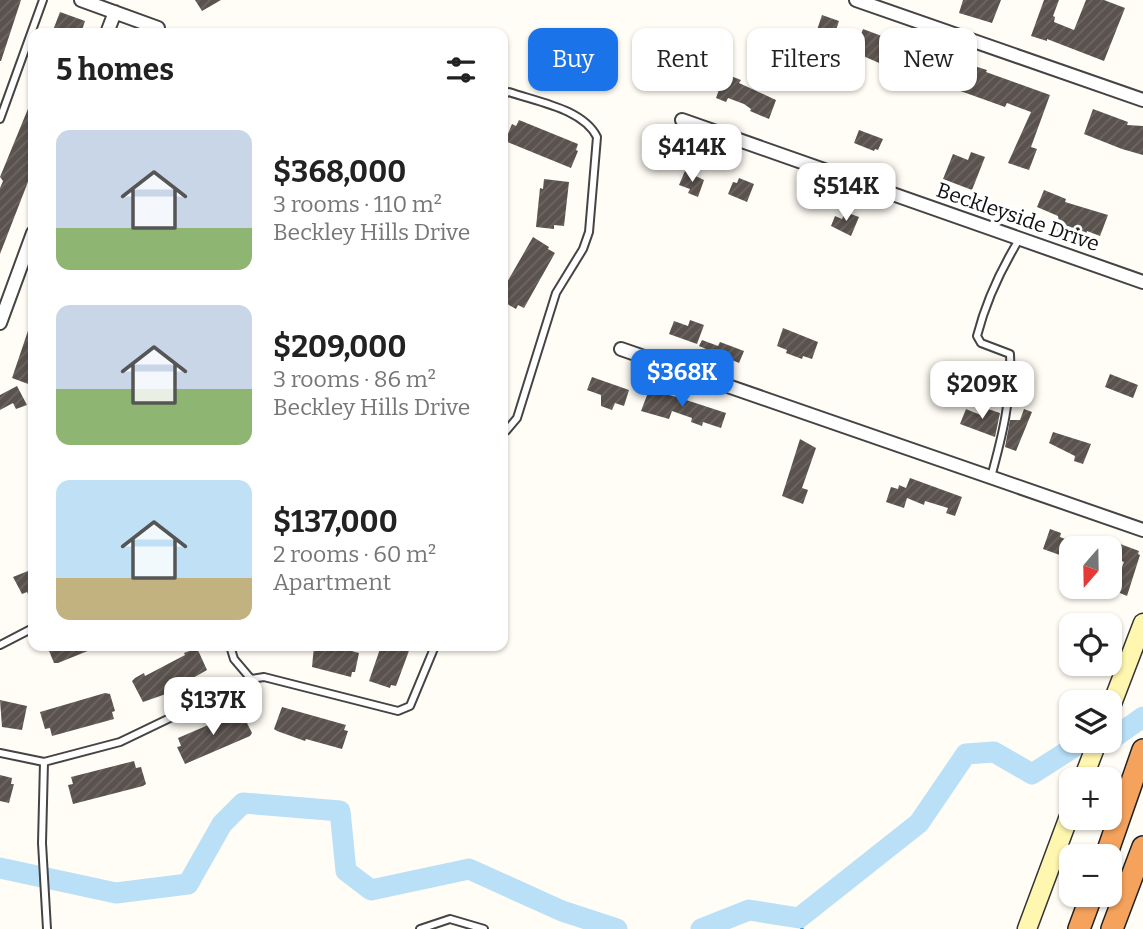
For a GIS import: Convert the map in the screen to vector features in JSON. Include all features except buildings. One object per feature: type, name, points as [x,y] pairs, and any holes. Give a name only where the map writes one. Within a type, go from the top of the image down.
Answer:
[{"type":"highway","points":[[1110,844],[1143,751]]},
{"type":"highway","points":[[1112,929],[1143,847]]},
{"type":"highway","points":[[1123,929],[1129,886]]},
{"type":"highway","points":[[1079,929],[1087,907]]},
{"type":"main road","points":[[1116,690],[1143,623]]},
{"type":"main road","points":[[1027,929],[1064,830]]},
{"type":"street","points":[[81,0],[158,28]]},
{"type":"street","points":[[856,0],[1143,100]]},
{"type":"street","points":[[109,28],[115,12]]},
{"type":"street","name":"Beckleyside Drive","points":[[682,120],[1143,282]]},
{"type":"street","points":[[0,323],[28,247]]},
{"type":"street","points":[[621,349],[1143,530]]},
{"type":"lane","points":[[33,28],[43,0]]},
{"type":"lane","points":[[0,119],[28,42]]},
{"type":"lane","points":[[508,92],[571,114],[591,124],[597,137],[589,232],[573,268],[556,293],[517,418],[508,429]]},
{"type":"lane","points":[[991,477],[1004,429],[1011,376],[1010,354],[981,343],[977,336],[984,310],[1006,261],[1020,238]]},
{"type":"lane","points":[[0,645],[28,631]]},
{"type":"lane","points":[[232,651],[234,659],[251,679]]},
{"type":"lane","points":[[0,753],[44,762],[120,742],[251,679],[264,677],[398,711],[410,706],[433,651]]},
{"type":"lane","points":[[44,762],[44,907],[47,929]]},
{"type":"lane","points":[[420,929],[450,919],[484,929]]},
{"type":"waterway","points":[[1122,732],[1143,717]]},
{"type":"waterway","points":[[701,929],[749,910],[799,918],[919,823],[966,754],[994,752],[1032,774],[1065,753]]},
{"type":"waterway","points":[[0,868],[116,893],[188,884],[222,824],[243,803],[340,811],[346,871],[371,890],[469,869],[562,911],[617,929]]},
{"type":"waterway","points":[[799,918],[802,929]]}]
